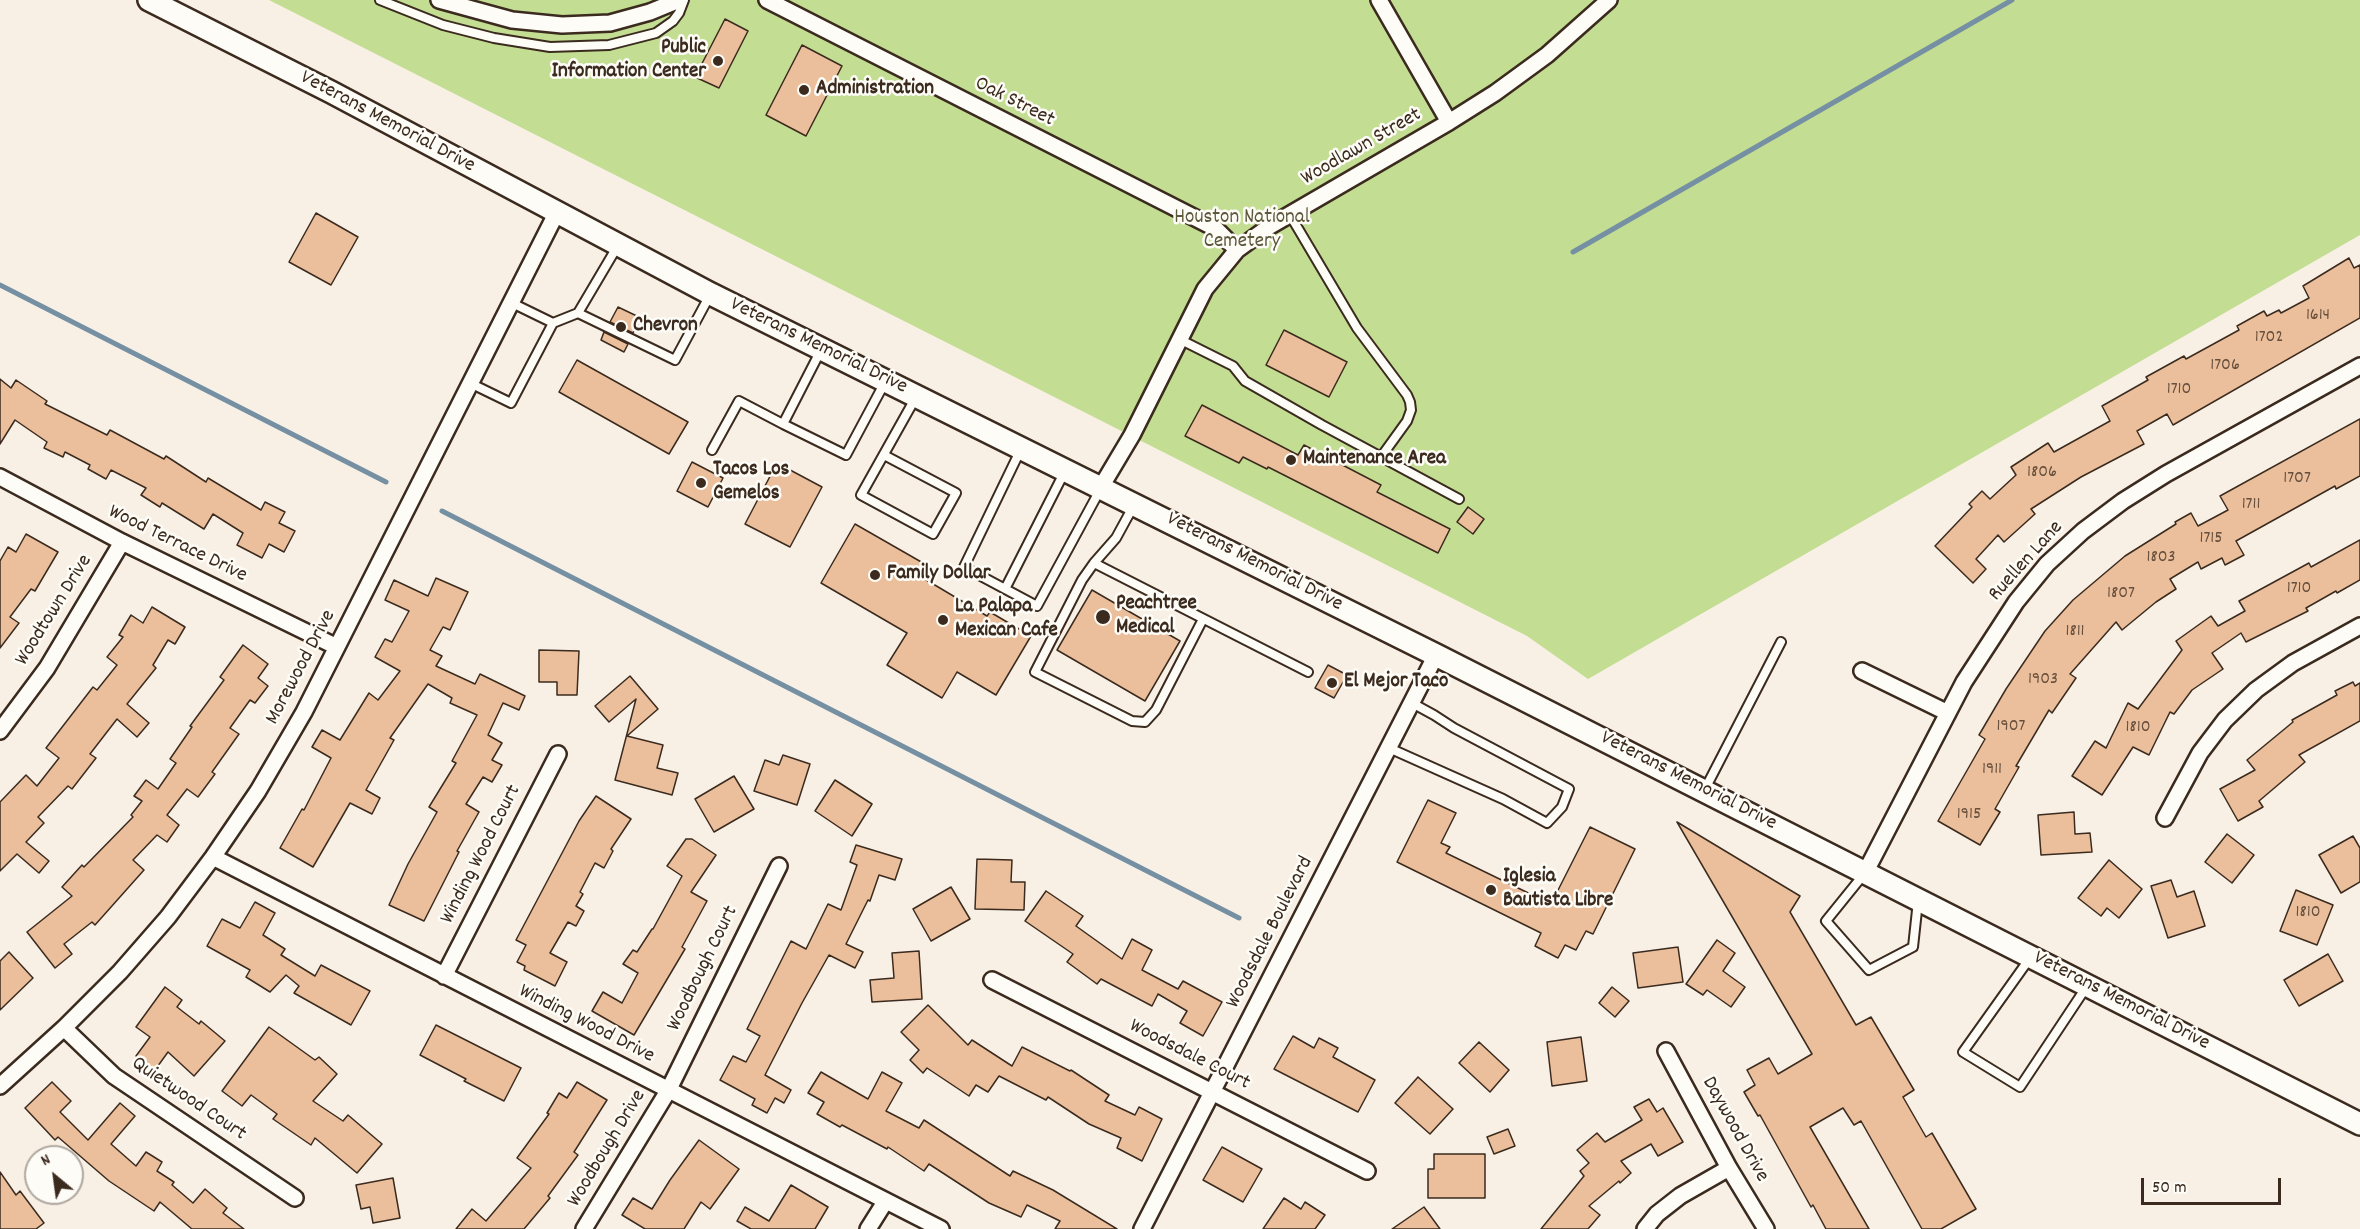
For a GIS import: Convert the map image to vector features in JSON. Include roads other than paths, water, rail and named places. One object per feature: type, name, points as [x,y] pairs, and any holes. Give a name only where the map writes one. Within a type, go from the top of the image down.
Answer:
[{"type":"main road","name":"Veterans Memorial Drive","points":[[149,0],[331,92],[711,294],[1436,655],[2360,1124]]},
{"type":"street","points":[[439,0],[512,20],[562,26],[610,23],[682,0]]},
{"type":"street","name":"Oak Street","points":[[767,0],[1215,228],[1237,250]]},
{"type":"street","points":[[1379,0],[1449,122]]},
{"type":"street","name":"Woodlawn Street","points":[[1101,488],[1132,435],[1205,289],[1237,250],[1290,215],[1495,93],[1547,55],[1609,0]]},
{"type":"street","name":"Morewood Drive","points":[[0,1086],[64,1028],[127,964],[168,917],[258,791],[304,712],[338,647],[557,212]]},
{"type":"street","name":"Ruellen Lane","points":[[1865,873],[1948,713],[1988,642],[2047,564],[2083,531],[2123,501],[2166,474],[2360,366]]},
{"type":"street","name":"Wood Terrace Drive","points":[[0,477],[122,542],[338,647]]},
{"type":"street","name":"Woodtown Drive","points":[[0,731],[47,668],[122,542]]},
{"type":"street","points":[[2165,818],[2200,753],[2225,720],[2248,697],[2283,669],[2360,626]]},
{"type":"street","name":"Woodsdale Boulevard","points":[[1142,1229],[1436,655]]},
{"type":"street","points":[[1862,670],[1948,713]]},
{"type":"street","name":"Winding Wood Court","points":[[444,976],[558,754]]},
{"type":"street","name":"Winding Wood Drive","points":[[213,857],[941,1229]]},
{"type":"street","name":"Woodbough Court","points":[[668,1091],[779,866]]},
{"type":"street","name":"Woodsdale Court","points":[[992,980],[1366,1170]]},
{"type":"street","name":"Quietwood Court","points":[[64,1028],[114,1076],[295,1198]]},
{"type":"street","name":"Daywood Drive","points":[[1666,1051],[1766,1229]]},
{"type":"street","name":"Woodbough Drive","points":[[584,1229],[668,1091]]},
{"type":"street","points":[[1645,1229],[1657,1214],[1680,1196],[1730,1168]]},
{"type":"street","points":[[868,1229],[885,1202]]},
{"type":"lane","points":[[381,0],[442,25],[494,38],[550,47],[609,45],[656,33],[673,21],[682,0]]},
{"type":"lane","points":[[1290,215],[1357,328],[1410,402],[1411,410],[1407,421],[1381,458]]},
{"type":"lane","points":[[472,384],[511,403],[553,323],[579,313],[618,245]]},
{"type":"lane","points":[[579,313],[675,360],[711,294]]},
{"type":"lane","points":[[512,303],[553,323]]},
{"type":"lane","points":[[1179,339],[1233,366],[1245,381],[1459,499]]},
{"type":"lane","points":[[783,424],[822,349]]},
{"type":"lane","points":[[712,450],[739,401],[846,454],[886,381]]},
{"type":"lane","points":[[884,455],[956,493],[933,534],[861,495],[917,396]]},
{"type":"lane","points":[[1022,448],[964,567],[1037,606],[1101,488]]},
{"type":"lane","points":[[1005,589],[1065,470]]},
{"type":"lane","points":[[1135,504],[1116,538],[1082,580],[1035,672],[1132,721],[1145,722],[1156,710],[1203,620]]},
{"type":"lane","points":[[1094,563],[1308,672]]},
{"type":"lane","points":[[1705,791],[1781,642]]},
{"type":"lane","points":[[1389,748],[1503,799],[1547,823],[1563,807],[1569,789],[1412,703]]},
{"type":"lane","points":[[1865,873],[1826,921],[1869,970],[1913,947],[1919,900]]},
{"type":"lane","points":[[2031,957],[1963,1052],[2020,1087],[2087,985]]},
{"type":"waterway","points":[[1573,252],[2012,0]]},
{"type":"waterway","points":[[0,285],[386,482]]},
{"type":"waterway","points":[[442,511],[1239,918]]},
{"type":"place","name":"Public Information Center","points":[[718,61]]},
{"type":"place","name":"Administration","points":[[804,90]]},
{"type":"place","name":"Chevron","points":[[621,327]]},
{"type":"place","name":"Maintenance Area","points":[[1291,460]]},
{"type":"place","name":"Tacos Los Gemelos","points":[[701,483]]},
{"type":"place","name":"Family Dollar","points":[[875,575]]},
{"type":"place","name":"Peachtree Medical","points":[[1103,617]]},
{"type":"place","name":"La Palapa Mexican Cafe","points":[[943,620]]},
{"type":"place","name":"El Mejor Taco","points":[[1332,683]]},
{"type":"place","name":"Iglesia Bautista Libre","points":[[1491,890]]},
{"type":"park label","name":"Houston National Cemetery","points":[[1242,231]]}]
